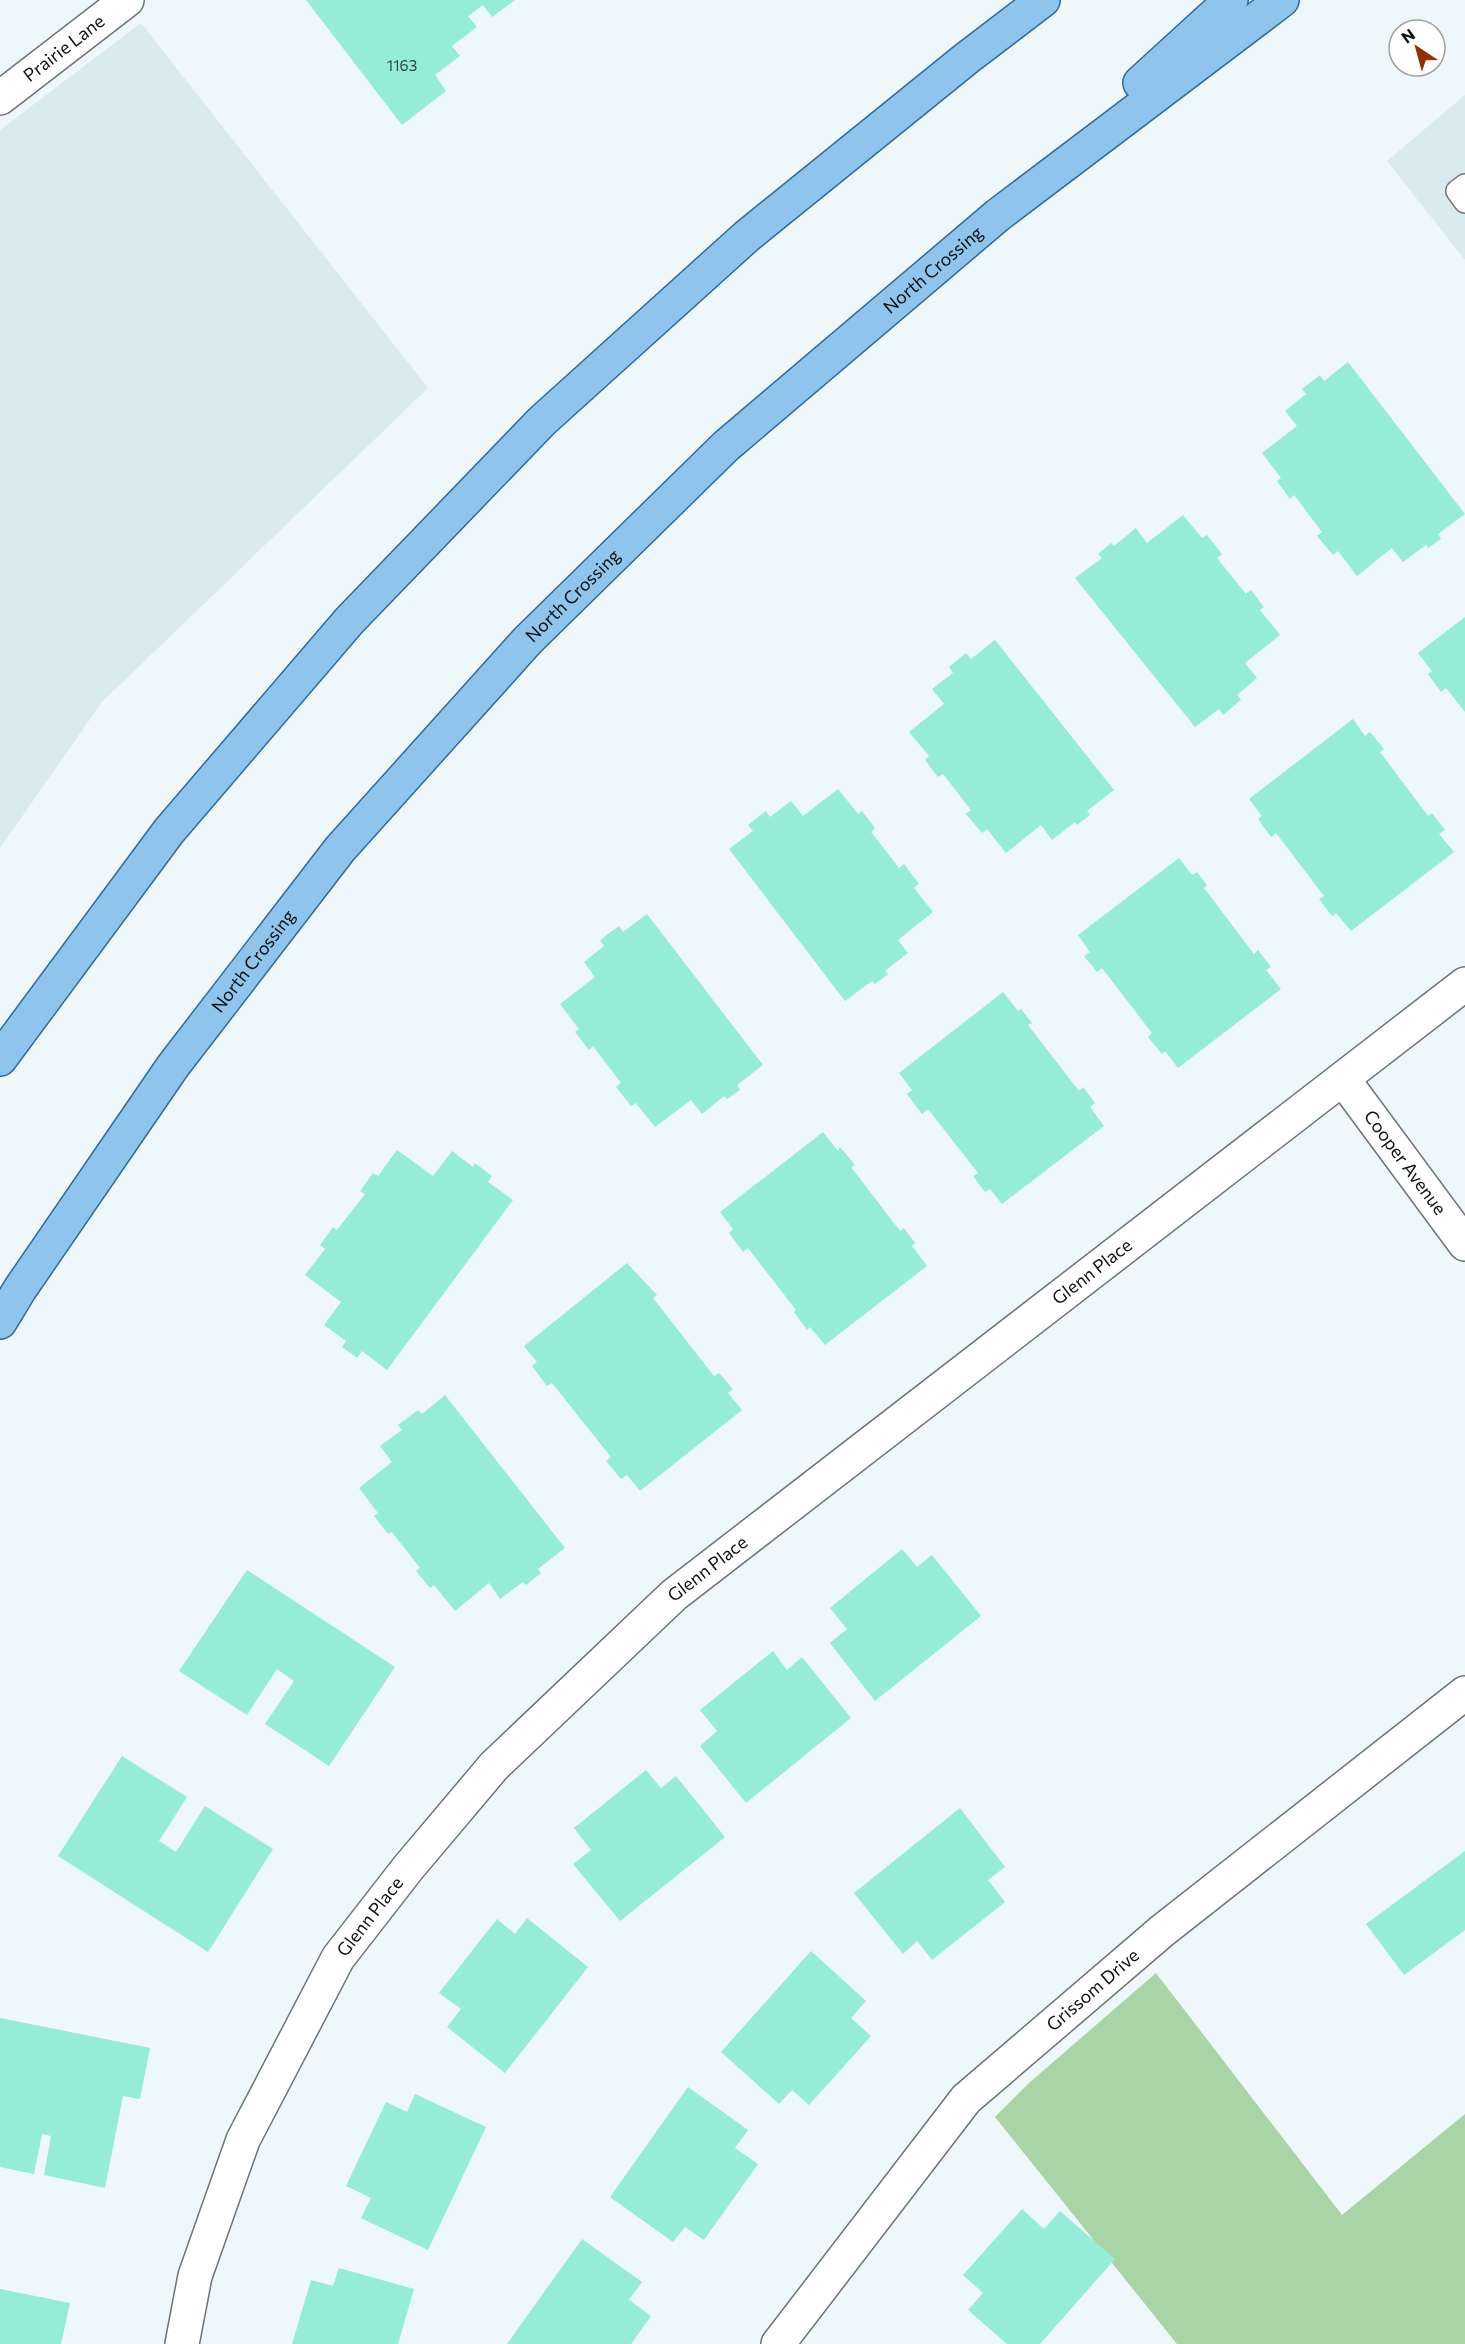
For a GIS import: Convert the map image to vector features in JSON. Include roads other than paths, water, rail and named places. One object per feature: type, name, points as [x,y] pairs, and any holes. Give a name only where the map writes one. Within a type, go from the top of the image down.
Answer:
[{"type":"main road","points":[[0,1059],[169,831],[349,621],[542,421],[747,236],[967,58],[1043,0]]},
{"type":"main road","points":[[998,215],[1231,0]]},
{"type":"main road","name":"North Crossing","points":[[0,1322],[27,1279],[187,1047],[340,849],[504,667],[726,446],[998,215],[1282,0]]},
{"type":"street","name":"Prairie Lane","points":[[0,98],[128,0]]},
{"type":"street","name":"Glenn Place","points":[[182,2344],[195,2276],[243,2140],[338,1958],[408,1868],[494,1766],[674,1595],[1465,984]]},
{"type":"street","name":"Cooper Avenue","points":[[1343,1079],[1465,1244]]},
{"type":"street","name":"Grissom Drive","points":[[778,2344],[966,2099],[1162,1931],[1465,1693]]},
{"type":"lane","points":[[1465,185],[1457,192],[1465,202]]}]
